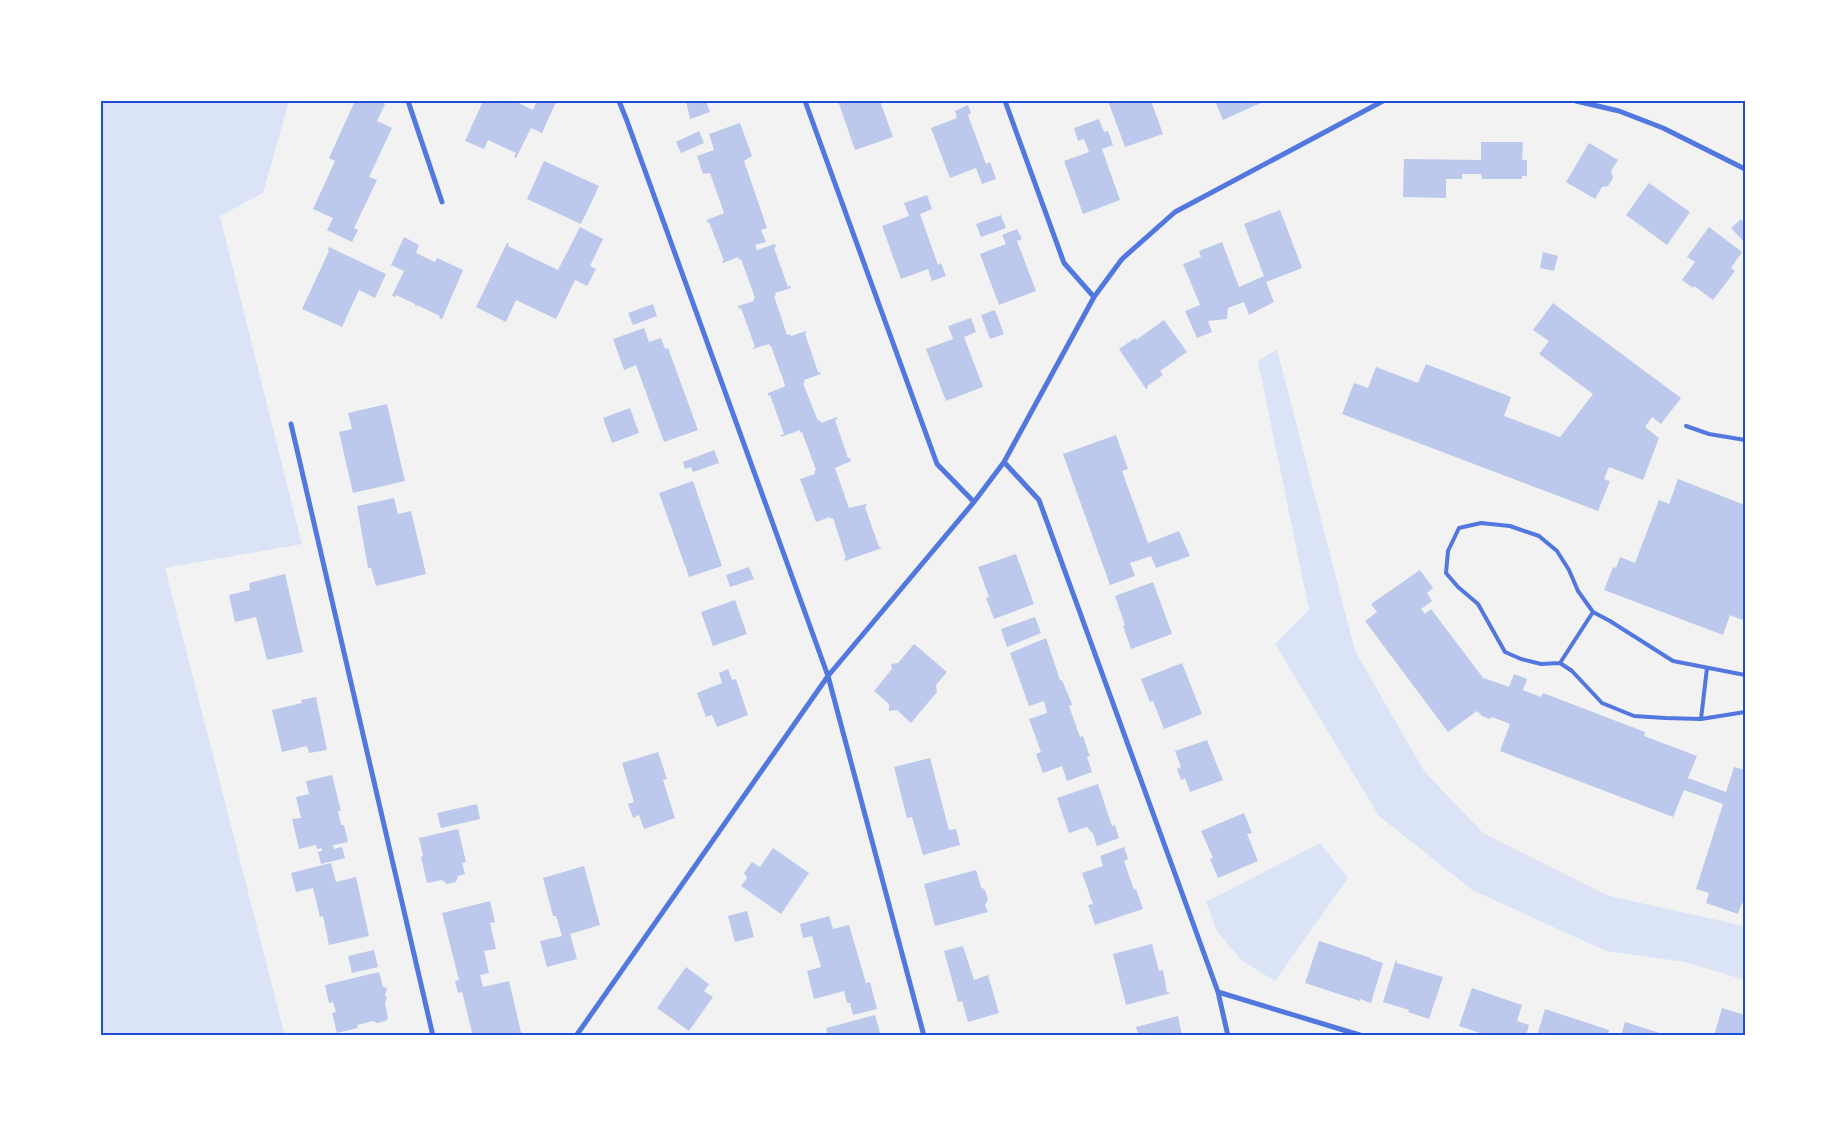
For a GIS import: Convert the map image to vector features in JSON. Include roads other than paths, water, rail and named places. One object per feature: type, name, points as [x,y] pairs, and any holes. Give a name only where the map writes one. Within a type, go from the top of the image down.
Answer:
[{"type":"street","points":[[408,101],[442,202]]},
{"type":"street","points":[[618,101],[637,148],[828,676],[924,1036]]},
{"type":"street","points":[[805,101],[937,464],[974,502]]},
{"type":"street","points":[[1005,101],[1064,263],[1094,297]]},
{"type":"street","points":[[576,1036],[828,676],[974,502],[1004,462],[1094,297],[1122,259],[1174,212],[1383,101]]},
{"type":"street","points":[[1576,101],[1619,111],[1663,128],[1745,169]]},
{"type":"street","points":[[291,424],[433,1036]]},
{"type":"street","points":[[1004,462],[1039,500],[1218,992],[1228,1036]]},
{"type":"street","points":[[1218,992],[1363,1036]]},
{"type":"lane","points":[[1686,426],[1709,434],[1745,440]]},
{"type":"lane","points":[[1745,676],[1673,661],[1593,612],[1578,591],[1569,570],[1557,551],[1539,536],[1510,526],[1481,523],[1459,528],[1448,551],[1446,573],[1458,587],[1478,604],[1505,652],[1521,659],[1541,664],[1560,663],[1572,671],[1602,703],[1634,716],[1701,719],[1745,712]]},
{"type":"lane","points":[[1560,663],[1593,612]]},
{"type":"lane","points":[[1701,719],[1707,668]]}]
